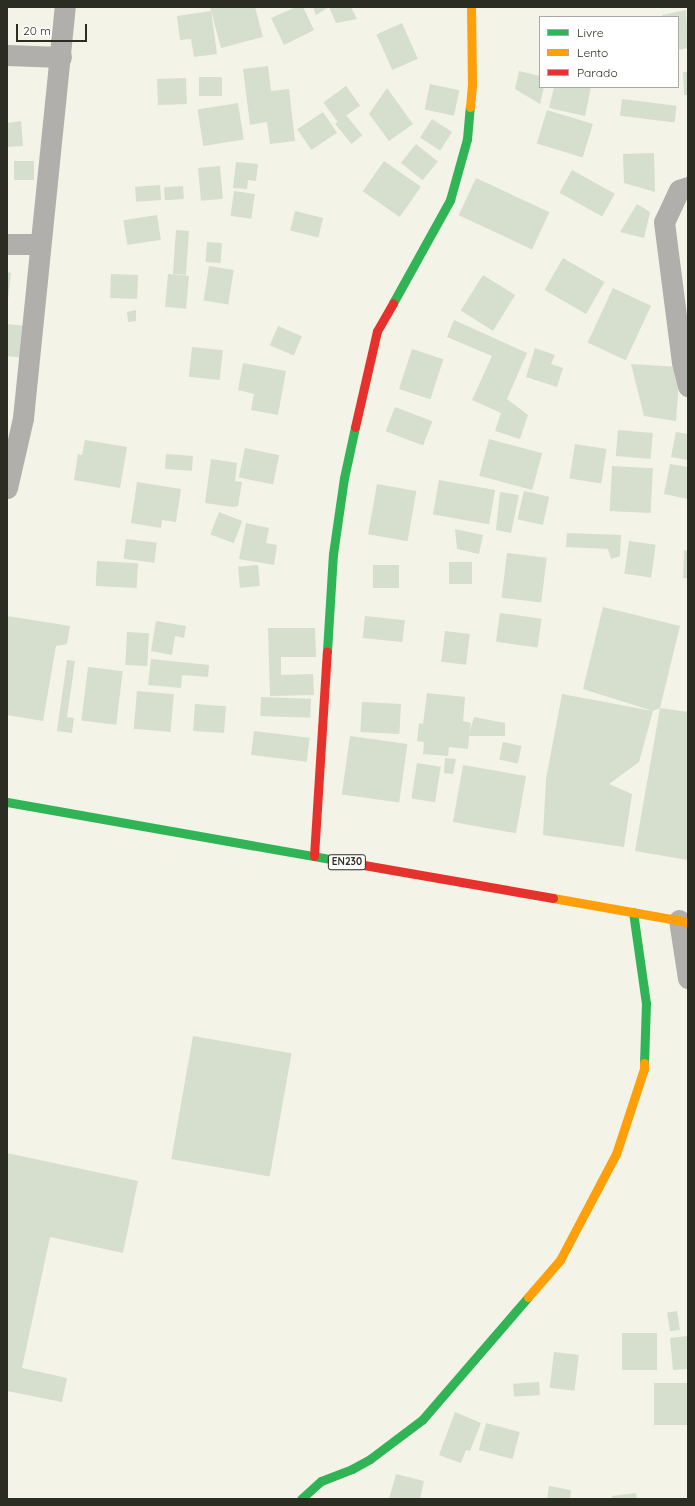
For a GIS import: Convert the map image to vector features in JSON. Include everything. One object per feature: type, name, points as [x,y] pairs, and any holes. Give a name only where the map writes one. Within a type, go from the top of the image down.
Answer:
[{"type":"street","points":[[7,488],[23,418],[65,7]]},
{"type":"street","points":[[314,856],[333,554],[344,478],[377,331],[450,200],[468,139],[472,86],[471,7]]},
{"type":"street","points":[[7,55],[61,57]]},
{"type":"street","points":[[688,187],[679,190],[664,222],[682,362],[688,386]]},
{"type":"street","points":[[7,244],[40,244]]},
{"type":"street","name":"EN230","points":[[7,802],[684,921]]},
{"type":"street","points":[[301,1499],[321,1482],[352,1469],[370,1458],[422,1420],[560,1260],[616,1154],[644,1069],[646,1004],[633,912]]},
{"type":"street","points":[[684,921],[688,978]]},
{"type":"building","points":[[210,7],[255,7],[263,37],[221,48]]},
{"type":"building","points":[[296,7],[303,7],[314,30],[284,45],[271,18]]},
{"type":"building","points":[[313,7],[329,7],[316,15]]},
{"type":"building","points":[[329,7],[351,7],[357,19],[336,23]]},
{"type":"building","points":[[686,10],[688,48],[679,50],[679,16],[662,15]]},
{"type":"building","points":[[211,11],[217,54],[194,57],[191,39],[180,40],[177,16]]},
{"type":"building","points":[[402,23],[418,59],[392,70],[376,34]]},
{"type":"building","points":[[268,66],[271,91],[289,89],[295,141],[270,144],[267,122],[250,125],[243,69]]},
{"type":"building","points":[[519,71],[539,76],[539,88],[544,88],[540,104],[515,89]]},
{"type":"building","points":[[683,72],[688,72],[688,95],[684,95]]},
{"type":"building","points":[[199,77],[222,77],[222,96],[199,96]]},
{"type":"building","points":[[186,78],[187,104],[158,105],[157,79]]},
{"type":"building","points":[[430,84],[459,90],[454,116],[425,109]]},
{"type":"building","points":[[346,86],[360,105],[337,122],[323,102]]},
{"type":"building","points":[[387,88],[413,124],[389,141],[369,114]]},
{"type":"building","points":[[554,88],[591,88],[585,116],[549,108]]},
{"type":"building","points":[[622,99],[677,106],[675,123],[620,116]]},
{"type":"building","points":[[238,103],[244,140],[203,146],[198,109]]},
{"type":"building","points":[[547,110],[593,124],[583,158],[537,143]]},
{"type":"building","points":[[323,112],[337,133],[311,150],[297,129]]},
{"type":"building","points":[[346,115],[362,135],[351,144],[335,124]]},
{"type":"building","points":[[432,119],[452,132],[440,151],[420,137]]},
{"type":"building","points":[[21,121],[23,146],[7,147],[7,123]]},
{"type":"building","points":[[416,144],[438,162],[423,180],[401,163]]},
{"type":"building","points":[[654,153],[655,192],[624,183],[623,154]]},
{"type":"building","points":[[14,161],[34,161],[34,180],[14,180]]},
{"type":"building","points":[[384,161],[421,187],[400,217],[363,191]]},
{"type":"building","points":[[236,162],[258,164],[256,181],[248,180],[247,189],[233,188]]},
{"type":"building","points":[[220,166],[223,199],[201,201],[198,168]]},
{"type":"building","points":[[572,170],[615,194],[602,216],[559,193]]},
{"type":"building","points":[[476,178],[549,212],[532,249],[459,215]]},
{"type":"building","points":[[160,185],[161,200],[136,202],[135,187]]},
{"type":"building","points":[[183,186],[184,199],[165,200],[164,187]]},
{"type":"building","points":[[234,191],[255,194],[251,219],[231,216]]},
{"type":"building","points":[[637,204],[650,212],[644,238],[620,232]]},
{"type":"building","points":[[295,211],[323,218],[318,237],[290,230]]},
{"type":"building","points":[[157,215],[161,240],[127,245],[123,220]]},
{"type":"building","points":[[176,230],[189,231],[186,275],[173,274]]},
{"type":"building","points":[[207,242],[222,243],[221,263],[206,262]]},
{"type":"building","points":[[563,258],[605,282],[586,314],[544,290]]},
{"type":"building","points":[[209,266],[234,270],[228,304],[204,301]]},
{"type":"building","points":[[7,272],[11,273],[8,299],[7,299]]},
{"type":"building","points":[[111,274],[138,275],[137,299],[110,298]]},
{"type":"building","points":[[168,274],[189,276],[186,309],[165,307]]},
{"type":"building","points":[[483,275],[515,295],[493,331],[461,311]]},
{"type":"building","points":[[613,288],[651,306],[626,360],[588,342]]},
{"type":"building","points":[[136,310],[136,321],[128,322],[127,312]]},
{"type":"building","points":[[454,320],[527,353],[507,399],[528,415],[520,439],[495,431],[501,413],[472,400],[492,356],[447,337]]},
{"type":"building","points":[[7,324],[26,326],[24,358],[7,356]]},
{"type":"building","points":[[278,326],[302,336],[294,355],[270,345]]},
{"type":"building","points":[[192,347],[223,350],[220,380],[189,377]]},
{"type":"building","points":[[535,348],[555,355],[551,364],[563,368],[557,387],[526,377]]},
{"type":"building","points":[[412,349],[443,359],[430,399],[399,389]]},
{"type":"building","points":[[243,363],[286,371],[278,415],[251,410],[254,394],[238,390]]},
{"type":"building","points":[[631,364],[680,367],[676,421],[644,416]]},
{"type":"building","points":[[395,407],[432,421],[423,446],[386,431]]},
{"type":"building","points":[[618,430],[653,433],[651,459],[616,456]]},
{"type":"building","points":[[676,432],[688,434],[688,460],[671,457]]},
{"type":"building","points":[[489,439],[542,453],[532,490],[479,476]]},
{"type":"building","points":[[85,440],[127,447],[120,488],[74,480],[78,454],[82,455]]},
{"type":"building","points":[[575,444],[607,449],[601,484],[570,479]]},
{"type":"building","points":[[245,448],[279,455],[273,485],[239,477]]},
{"type":"building","points":[[166,454],[193,456],[192,471],[165,469]]},
{"type":"building","points":[[211,459],[237,463],[235,481],[242,482],[238,506],[233,507],[205,503]]},
{"type":"building","points":[[670,464],[688,467],[688,499],[664,494]]},
{"type":"building","points":[[612,466],[653,468],[651,513],[610,511]]},
{"type":"building","points":[[439,480],[495,490],[489,524],[433,514]]},
{"type":"building","points":[[137,482],[181,489],[176,522],[162,520],[161,528],[131,523]]},
{"type":"building","points":[[377,484],[416,491],[408,541],[368,534]]},
{"type":"building","points":[[524,491],[549,497],[543,525],[517,519]]},
{"type":"building","points":[[500,492],[519,495],[511,533],[496,530]]},
{"type":"building","points":[[219,512],[242,521],[234,543],[210,534]]},
{"type":"building","points":[[246,523],[269,528],[266,543],[277,545],[274,565],[239,559]]},
{"type":"building","points":[[455,529],[483,535],[479,554],[457,549]]},
{"type":"building","points":[[567,533],[621,535],[620,556],[611,559],[608,549],[566,547]]},
{"type":"building","points":[[126,539],[157,543],[154,563],[124,559]]},
{"type":"building","points":[[629,541],[656,545],[651,577],[624,574]]},
{"type":"building","points":[[684,550],[688,551],[688,578],[683,578]]},
{"type":"building","points":[[507,553],[547,558],[541,603],[502,598]]},
{"type":"building","points":[[97,561],[138,563],[137,588],[96,586]]},
{"type":"building","points":[[449,562],[472,562],[472,584],[449,584]]},
{"type":"building","points":[[258,565],[260,586],[240,588],[238,567]]},
{"type":"building","points":[[373,565],[399,565],[399,588],[373,588]]},
{"type":"building","points":[[603,607],[680,626],[660,708],[653,711],[583,689]]},
{"type":"building","points":[[500,613],[542,619],[538,648],[496,642]]},
{"type":"building","points":[[7,616],[70,626],[67,644],[56,646],[43,721],[7,715]]},
{"type":"building","points":[[365,616],[405,620],[402,642],[363,638]]},
{"type":"building","points":[[156,621],[186,626],[184,638],[175,636],[172,655],[151,651]]},
{"type":"building","points":[[268,628],[315,628],[316,657],[281,657],[281,675],[313,674],[314,695],[270,696]]},
{"type":"building","points":[[445,631],[470,634],[466,665],[441,662]]},
{"type":"building","points":[[127,632],[149,633],[147,666],[125,665]]},
{"type":"building","points":[[151,659],[209,665],[208,677],[182,675],[181,688],[148,685]]},
{"type":"building","points":[[67,660],[75,661],[67,717],[74,718],[72,733],[57,731]]},
{"type":"building","points":[[88,667],[123,671],[116,725],[81,721]]},
{"type":"building","points":[[137,691],[174,694],[171,732],[134,729]]},
{"type":"building","points":[[427,693],[465,697],[463,721],[471,723],[469,734],[474,717],[505,723],[505,736],[469,736],[468,749],[449,747],[448,756],[423,754],[424,742],[417,741],[419,723],[423,724]]},
{"type":"building","points":[[562,694],[653,711],[639,762],[609,784],[632,794],[624,847],[543,835],[546,779]]},
{"type":"building","points":[[261,697],[311,699],[310,718],[260,716]]},
{"type":"building","points":[[362,702],[401,704],[399,734],[360,732]]},
{"type":"building","points":[[195,704],[226,706],[224,733],[193,731]]},
{"type":"building","points":[[660,708],[688,712],[688,860],[635,851]]},
{"type":"building","points":[[254,731],[310,738],[307,762],[251,755]]},
{"type":"building","points":[[350,736],[407,744],[399,802],[342,794]]},
{"type":"building","points":[[503,742],[522,746],[518,764],[499,760]]},
{"type":"building","points":[[445,758],[456,759],[453,774],[444,773]]},
{"type":"building","points":[[417,763],[441,767],[435,802],[411,799]]},
{"type":"building","points":[[463,765],[526,776],[516,833],[453,822]]},
{"type":"building","points":[[193,1036],[291,1053],[270,1176],[171,1159]]},
{"type":"building","points":[[7,1153],[138,1181],[123,1253],[50,1237],[22,1368],[67,1378],[62,1402],[7,1391]]},
{"type":"building","points":[[677,1311],[680,1330],[670,1331],[667,1313]]},
{"type":"building","points":[[622,1333],[657,1333],[657,1370],[622,1370]]},
{"type":"building","points":[[688,1336],[688,1369],[673,1370],[670,1338]]},
{"type":"building","points":[[554,1352],[579,1355],[574,1391],[550,1388]]},
{"type":"building","points":[[539,1382],[540,1395],[514,1397],[513,1384]]},
{"type":"building","points":[[654,1383],[688,1383],[688,1425],[654,1425]]},
{"type":"building","points":[[455,1412],[481,1423],[470,1451],[466,1450],[461,1463],[439,1455]]},
{"type":"building","points":[[486,1423],[520,1432],[513,1459],[479,1450]]},
{"type":"building","points":[[396,1474],[424,1481],[420,1499],[389,1499]]},
{"type":"building","points":[[549,1486],[571,1490],[570,1499],[547,1499]]},
{"type":"building","points":[[636,1493],[637,1499],[612,1499],[612,1496]]},
{"type":"traffic: fast","points":[[393,303],[450,200],[467,139],[470,107]]},
{"type":"traffic: fast","points":[[327,651],[333,554],[344,478],[355,427]]},
{"type":"traffic: fast","points":[[7,802],[358,864]]},
{"type":"traffic: fast","points":[[633,912],[646,1003],[644,1063]]},
{"type":"traffic: fast","points":[[301,1499],[321,1481],[352,1469],[370,1459],[422,1420],[528,1297]]},
{"type":"traffic: slow","points":[[470,107],[472,86],[471,7]]},
{"type":"traffic: slow","points":[[553,898],[688,922]]},
{"type":"traffic: slow","points":[[528,1297],[560,1260],[616,1154],[644,1069],[644,1063]]},
{"type":"traffic: jam","points":[[355,427],[377,331],[393,303]]},
{"type":"traffic: jam","points":[[314,856],[327,651]]},
{"type":"traffic: jam","points":[[358,864],[553,898]]}]
